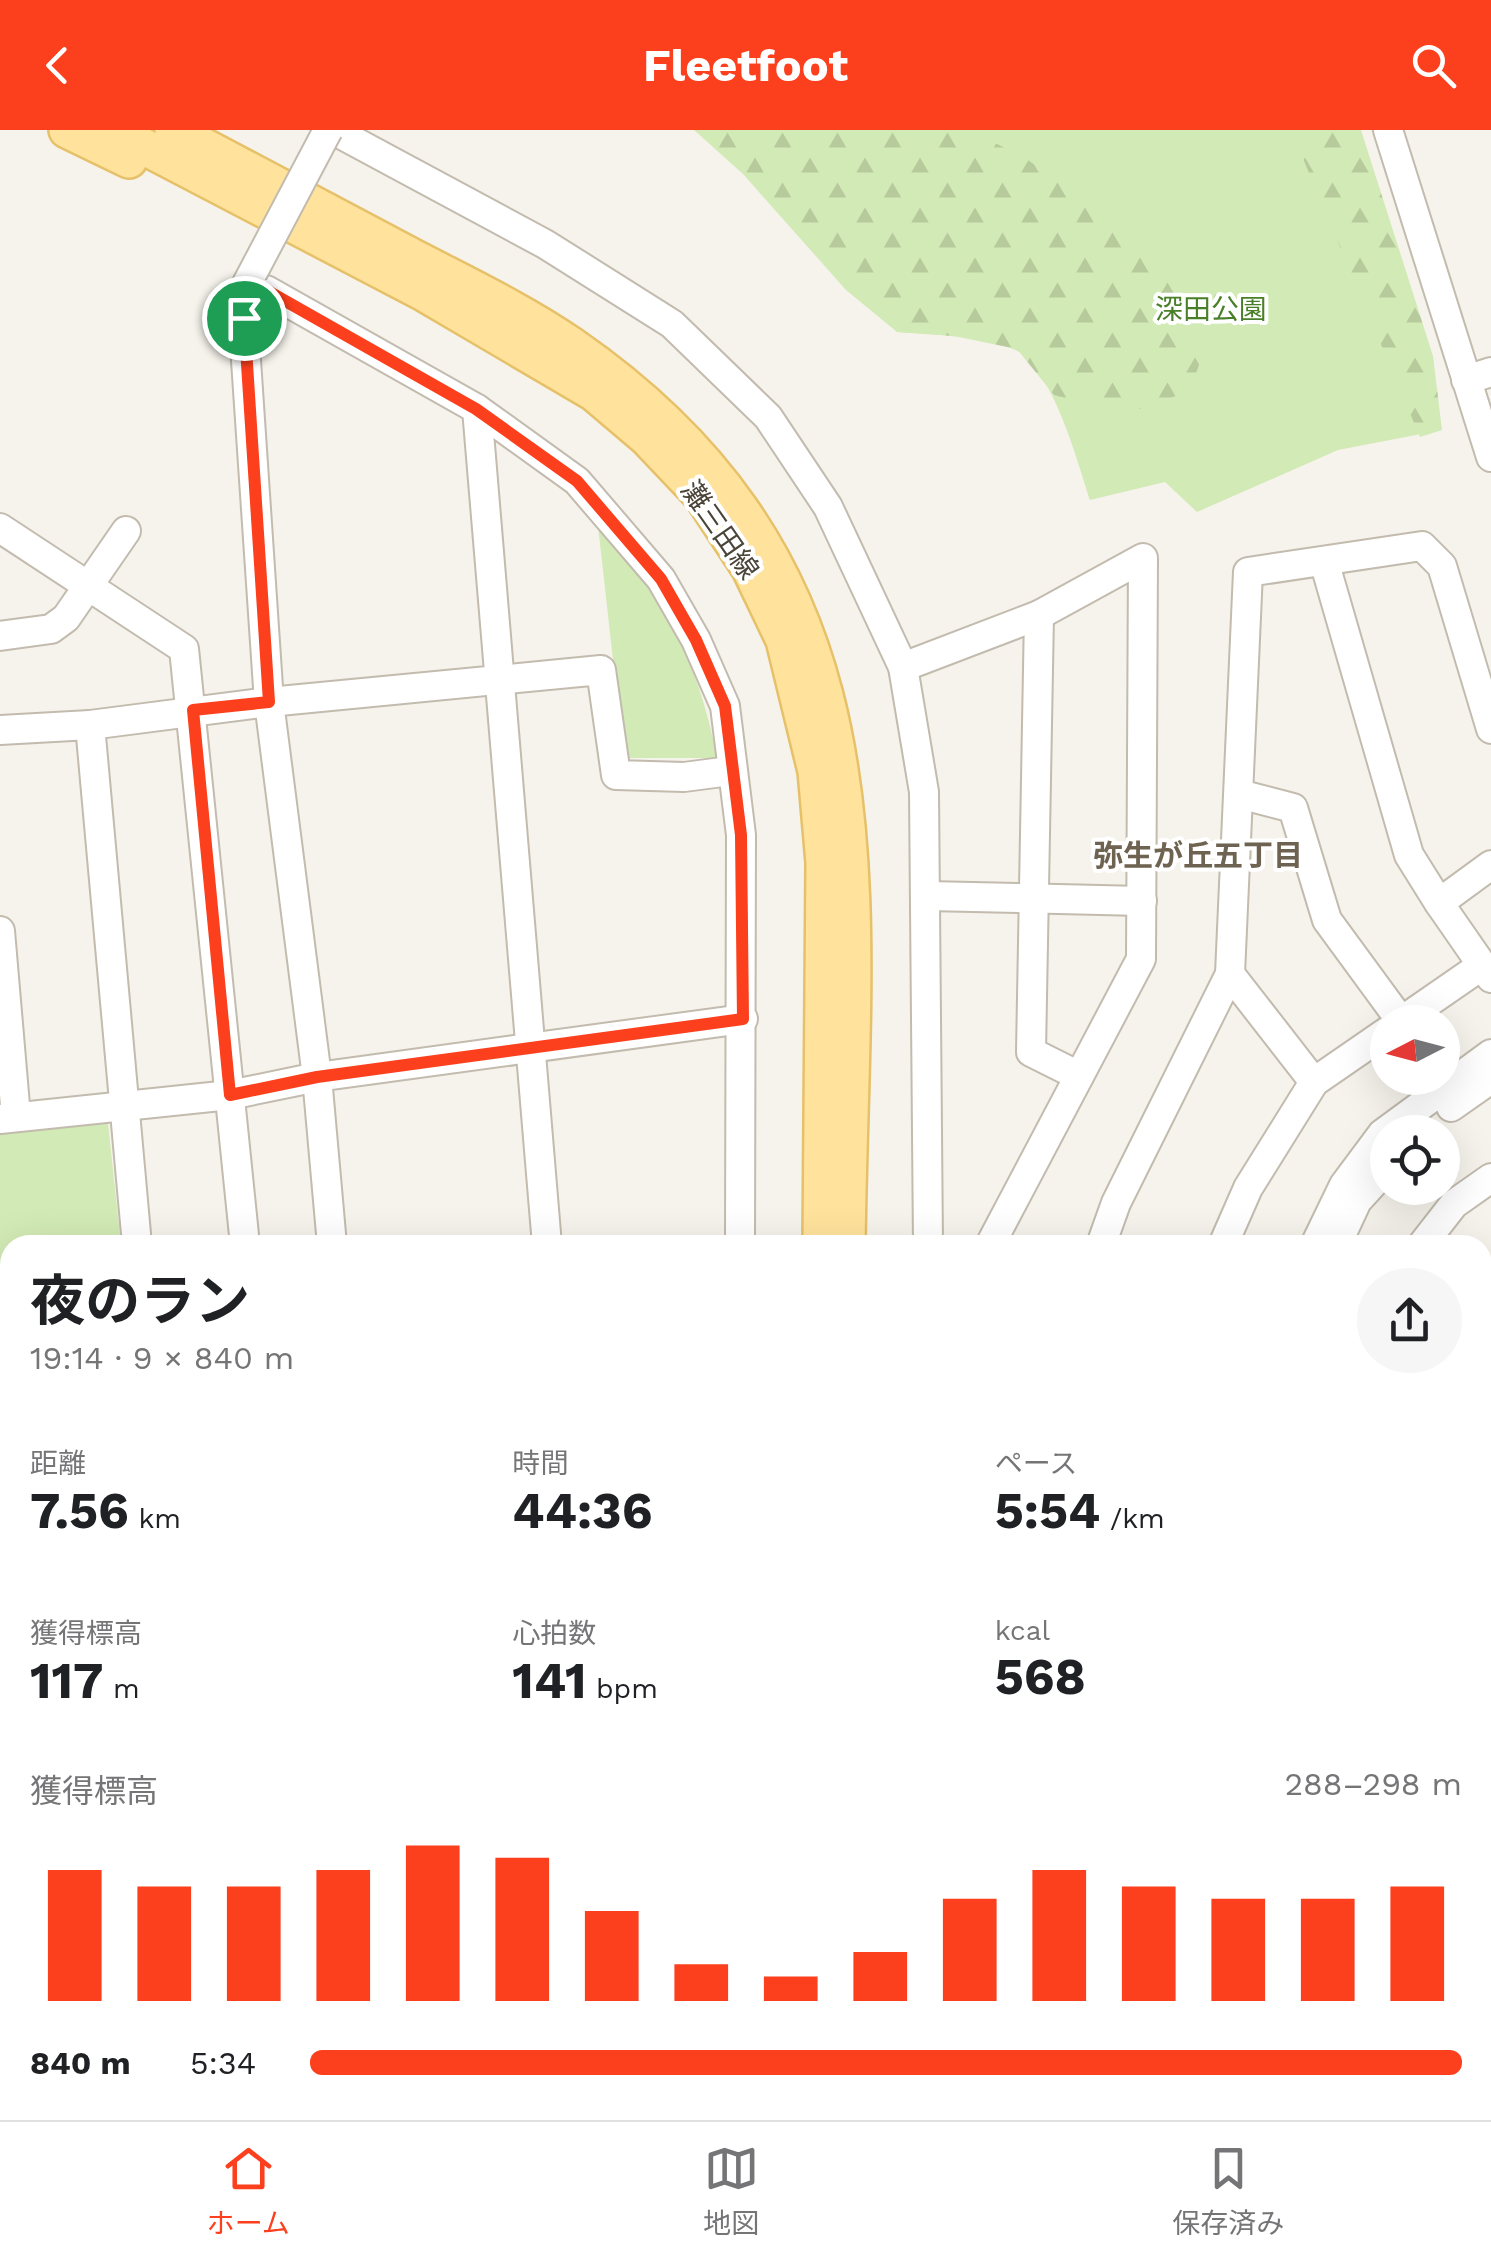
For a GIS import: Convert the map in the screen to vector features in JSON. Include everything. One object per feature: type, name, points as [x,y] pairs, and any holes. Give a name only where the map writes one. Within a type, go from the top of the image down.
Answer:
[{"type":"main road","points":[[67,130],[394,294],[535,355]]},
{"type":"main road","name":"灘三田線","points":[[112,130],[535,355],[594,393],[647,438],[702,496],[750,569],[784,640],[816,771],[824,863],[821,1235]]},
{"type":"main road","name":"灘三田線","points":[[174,130],[506,306],[571,345],[641,399],[702,457],[754,524],[791,592],[830,702],[842,772],[851,902],[847,1235]]},
{"type":"main road","points":[[211,130],[549,312],[697,422],[741,471],[804,576],[848,694],[860,759],[876,906],[866,1235]]},
{"type":"main road","points":[[364,210],[506,306]]},
{"type":"main road","points":[[394,294],[578,406],[651,469],[717,552],[765,645],[784,710],[798,810],[809,1012]]},
{"type":"main road","points":[[801,1235],[809,1012],[824,863]]},
{"type":"main road","points":[[851,902],[862,995],[868,1110]]},
{"type":"street","points":[[331,1235],[317,1077],[269,702],[243,305],[330,130],[546,244],[672,324],[768,417],[828,507],[880,610],[902,667],[924,792],[928,1235]]},
{"type":"street","points":[[1388,130],[1479,376],[1491,457]]},
{"type":"street","points":[[243,305],[266,290],[476,409],[577,481],[661,579],[696,640],[725,706],[741,835],[740,1235]]},
{"type":"street","points":[[476,409],[546,1235]]},
{"type":"street","points":[[0,528],[184,649],[244,1235]]},
{"type":"street","points":[[0,636],[52,629],[66,618],[84,585],[126,531]]},
{"type":"street","points":[[1105,1235],[1116,1203],[1230,974],[1248,572],[1422,546],[1442,566],[1491,729]]},
{"type":"street","points":[[902,667],[1039,615],[1143,558],[1140,959],[995,1235]]},
{"type":"street","points":[[1324,560],[1409,855],[1486,972],[1430,1005]]},
{"type":"street","points":[[1039,615],[1031,1052],[1079,1076]]},
{"type":"street","points":[[0,730],[601,670],[616,775],[684,777],[730,770]]},
{"type":"street","points":[[90,724],[136,1235]]},
{"type":"street","points":[[1238,794],[1293,808],[1327,920],[1389,1005]]},
{"type":"street","points":[[1439,903],[1491,865]]},
{"type":"street","points":[[927,896],[1142,901]]},
{"type":"street","points":[[0,931],[8,1118],[230,1095],[317,1077],[743,1019]]},
{"type":"street","points":[[1230,974],[1314,1082]]},
{"type":"street","points":[[1228,1235],[1248,1188],[1314,1082],[1370,1043]]},
{"type":"street","points":[[1320,1235],[1344,1185],[1382,1134],[1491,1054]]},
{"type":"street","points":[[1441,1115],[1491,1079]]},
{"type":"street","points":[[1430,1235],[1454,1204],[1491,1178]]},
{"type":"street","points":[[1341,1235],[1357,1201],[1370,1187]]},
{"type":"green space","points":[[694,130],[969,130],[1025,158],[1222,298],[1190,391],[1125,414],[1054,395],[1017,349],[954,336],[897,332],[846,290],[743,174]]},
{"type":"green space","name":"深田公園","points":[[733,130],[1360,130],[1442,430],[1338,450],[1197,512],[1165,482],[1090,500],[1051,393],[1027,358],[1013,349],[985,341],[897,332]]},
{"type":"green space","points":[[1291,130],[1361,130],[1433,356],[1442,430],[1420,437]]},
{"type":"green space","points":[[597,517],[640,574],[674,630],[699,689],[717,758],[624,758]]},
{"type":"green space","points":[[108,1123],[120,1235],[0,1235],[0,1127]]},
{"type":"district","name":"弥生が丘五丁目","points":[[1198,855]]},
{"type":"route","points":[[266,290],[476,409],[577,481],[661,579],[696,640],[725,706],[741,835],[743,1019],[317,1077],[230,1095],[193,710],[269,702],[244,318],[266,290]]}]
